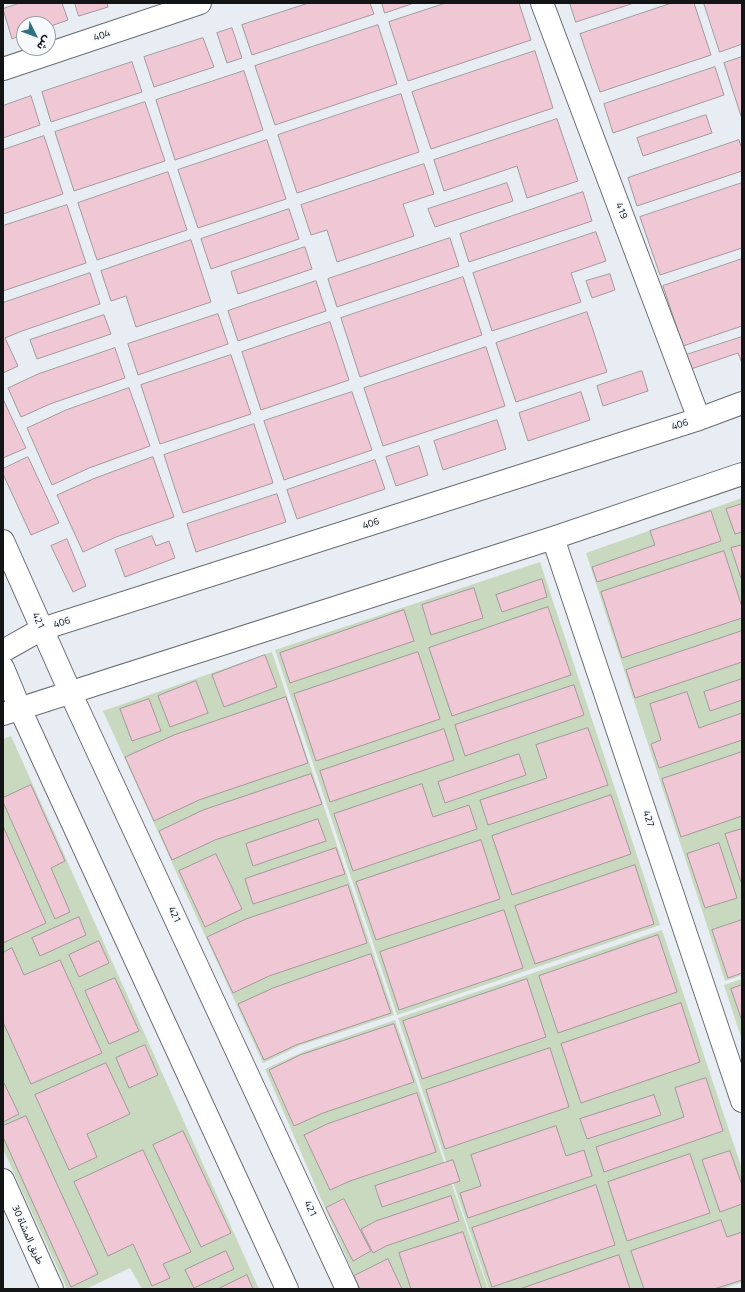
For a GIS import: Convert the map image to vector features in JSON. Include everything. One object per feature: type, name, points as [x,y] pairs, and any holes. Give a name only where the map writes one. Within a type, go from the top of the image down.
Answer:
[{"type":"street","name":"404","points":[[3,69],[200,3]]},
{"type":"street","name":"419","points":[[542,3],[699,419]]},
{"type":"street","name":"406","points":[[3,651],[42,629],[699,419],[742,403]]},
{"type":"street","points":[[12,712],[553,538],[742,474]]},
{"type":"street","name":"427","points":[[553,538],[742,1101]]},
{"type":"street","name":"421","points":[[3,541],[71,694],[346,1289]]},
{"type":"street","points":[[3,668],[12,712],[287,1289]]},
{"type":"street","name":"طريق المشاة 30","points":[[3,1180],[52,1289]]},
{"type":"green space","points":[[742,498],[742,975],[725,981],[586,553]]},
{"type":"green space","points":[[540,562],[660,925],[397,1015],[275,650]]},
{"type":"green space","points":[[272,652],[394,1015],[301,1045],[263,1063],[103,711]]},
{"type":"green space","points":[[11,736],[259,1289],[142,1289],[130,1268],[86,1289],[67,1289],[3,1149],[3,739]]},
{"type":"green space","points":[[662,930],[742,1169],[742,1282],[722,1289],[489,1289],[398,1018]]},
{"type":"green space","points":[[742,979],[742,1040],[724,985]]},
{"type":"green space","points":[[395,1020],[488,1289],[360,1289],[265,1069],[305,1051]]},
{"type":"building","points":[[20,3],[62,3],[68,20],[56,24],[56,16],[16,16],[16,37],[12,39],[3,9]]},
{"type":"building","points":[[75,3],[107,3],[108,7],[79,16]]},
{"type":"building","points":[[309,3],[370,3],[374,14],[252,55],[242,25]]},
{"type":"building","points":[[382,3],[414,3],[385,13]]},
{"type":"building","points":[[446,3],[519,3],[531,40],[408,81],[389,22]]},
{"type":"building","points":[[570,3],[634,3],[576,22]]},
{"type":"building","points":[[672,3],[694,3],[711,55],[600,92],[580,34]]},
{"type":"building","points":[[704,3],[742,3],[742,44],[720,52]]},
{"type":"building","points":[[378,25],[397,84],[275,125],[255,66]]},
{"type":"building","points":[[232,28],[242,58],[227,63],[217,33]]},
{"type":"building","points":[[203,38],[214,67],[154,87],[144,57]]},
{"type":"building","points":[[535,51],[553,108],[431,149],[412,92]]},
{"type":"building","points":[[742,57],[742,119],[724,63]]},
{"type":"building","points":[[132,62],[142,92],[51,122],[42,92]]},
{"type":"building","points":[[715,67],[724,95],[613,133],[604,104]]},
{"type":"building","points":[[244,71],[263,130],[175,160],[156,100]]},
{"type":"building","points":[[401,94],[419,152],[297,193],[278,135]]},
{"type":"building","points":[[31,96],[40,125],[3,138],[3,106]]},
{"type":"building","points":[[145,102],[165,161],[74,191],[55,132]]},
{"type":"building","points":[[706,115],[712,133],[643,156],[637,138]]},
{"type":"building","points":[[557,119],[578,181],[527,198],[517,166],[444,191],[434,160]]},
{"type":"building","points":[[44,136],[63,194],[3,214],[3,150]]},
{"type":"building","points":[[267,140],[286,199],[198,228],[178,170]]},
{"type":"building","points":[[739,140],[742,149],[742,171],[637,206],[628,178]]},
{"type":"building","points":[[424,164],[434,194],[403,204],[414,236],[337,262],[327,230],[311,235],[301,205]]},
{"type":"building","points":[[168,172],[187,230],[97,260],[78,203]]},
{"type":"building","points":[[507,183],[513,201],[435,227],[428,209]]},
{"type":"building","points":[[742,183],[742,248],[660,275],[640,217]]},
{"type":"building","points":[[583,192],[592,221],[469,262],[460,234]]},
{"type":"building","points":[[67,205],[86,263],[3,291],[3,226]]},
{"type":"building","points":[[289,209],[299,239],[211,269],[201,239]]},
{"type":"building","points":[[596,232],[606,261],[571,273],[581,302],[492,331],[473,273]]},
{"type":"building","points":[[450,238],[459,266],[337,307],[328,279]]},
{"type":"building","points":[[191,240],[211,302],[136,327],[126,296],[111,301],[101,271]]},
{"type":"building","points":[[305,247],[312,269],[238,294],[231,272]]},
{"type":"building","points":[[742,259],[742,326],[683,346],[663,286]]},
{"type":"building","points":[[90,273],[100,304],[5,338],[18,366],[3,373],[3,303]]},
{"type":"building","points":[[610,274],[615,290],[592,298],[586,281]]},
{"type":"building","points":[[463,277],[482,335],[360,377],[341,318]]},
{"type":"building","points":[[316,281],[326,311],[238,341],[228,311]]},
{"type":"building","points":[[587,312],[607,372],[516,402],[496,343]]},
{"type":"building","points":[[218,314],[228,344],[138,375],[128,344]]},
{"type":"building","points":[[104,315],[111,334],[37,359],[30,340]]},
{"type":"building","points":[[330,322],[349,380],[261,410],[242,352]]},
{"type":"building","points":[[742,337],[742,363],[738,353],[691,369],[686,355]]},
{"type":"building","points":[[486,347],[505,406],[383,446],[364,388]]},
{"type":"building","points":[[115,348],[125,378],[50,404],[21,417],[8,388],[38,374]]},
{"type":"building","points":[[231,355],[251,414],[160,444],[141,385]]},
{"type":"building","points":[[642,371],[648,391],[603,406],[597,386]]},
{"type":"building","points":[[129,388],[150,446],[89,468],[52,485],[27,428],[66,410]]},
{"type":"building","points":[[352,392],[372,450],[284,480],[264,421]]},
{"type":"building","points":[[581,392],[590,420],[528,441],[519,413]]},
{"type":"building","points":[[3,399],[26,448],[3,458]]},
{"type":"building","points":[[497,420],[506,449],[443,470],[434,441]]},
{"type":"building","points":[[254,424],[273,483],[183,513],[164,455]]},
{"type":"building","points":[[419,446],[428,475],[396,486],[386,457]]},
{"type":"building","points":[[28,457],[59,523],[31,535],[3,474],[3,469]]},
{"type":"building","points":[[153,457],[174,517],[116,537],[83,552],[57,495],[93,479]]},
{"type":"building","points":[[375,460],[385,489],[297,519],[287,490]]},
{"type":"building","points":[[277,494],[286,522],[196,552],[187,524]]},
{"type":"building","points":[[742,504],[742,532],[735,534],[726,509]]},
{"type":"building","points":[[711,511],[721,541],[597,582],[592,567],[655,545],[650,531]]},
{"type":"building","points":[[152,536],[156,546],[169,541],[175,558],[125,577],[115,550]]},
{"type":"building","points":[[67,539],[86,586],[73,592],[51,546]]},
{"type":"building","points":[[742,545],[742,581],[731,548]]},
{"type":"building","points":[[724,551],[742,607],[742,618],[622,658],[601,592]]},
{"type":"building","points":[[542,579],[547,597],[502,612],[496,595]]},
{"type":"building","points":[[474,588],[483,618],[431,635],[422,605]]},
{"type":"building","points":[[548,607],[571,675],[452,716],[429,648]]},
{"type":"building","points":[[404,610],[414,641],[290,683],[280,653]]},
{"type":"building","points":[[742,631],[742,662],[635,698],[626,670]]},
{"type":"building","points":[[418,652],[440,719],[316,761],[294,694]]},
{"type":"building","points":[[265,655],[277,687],[224,707],[212,675]]},
{"type":"building","points":[[742,679],[742,700],[710,711],[704,692]]},
{"type":"building","points":[[196,681],[208,713],[170,727],[158,696]]},
{"type":"building","points":[[574,685],[584,715],[465,756],[455,725]]},
{"type":"building","points":[[687,692],[699,728],[742,713],[742,740],[659,768],[651,744],[661,740],[650,704]]},
{"type":"building","points":[[286,697],[308,763],[199,800],[154,821],[125,757],[174,735]]},
{"type":"building","points":[[149,699],[161,731],[132,741],[120,709]]},
{"type":"building","points":[[588,728],[608,785],[488,825],[480,800],[547,778],[536,745]]},
{"type":"building","points":[[444,729],[454,760],[330,802],[320,771]]},
{"type":"building","points":[[742,752],[742,816],[681,837],[662,779]]},
{"type":"building","points":[[519,754],[526,775],[445,803],[438,782]]},
{"type":"building","points":[[311,774],[322,804],[215,840],[172,860],[159,831],[203,810]]},
{"type":"building","points":[[422,784],[433,817],[469,805],[477,829],[353,871],[334,814]]},
{"type":"building","points":[[31,785],[65,861],[51,868],[70,912],[55,919],[3,802],[3,798]]},
{"type":"building","points":[[611,795],[631,854],[512,895],[492,836]]},
{"type":"building","points":[[318,819],[326,841],[253,866],[246,844]]},
{"type":"building","points":[[3,826],[46,923],[3,943]]},
{"type":"building","points":[[742,829],[742,885],[725,834]]},
{"type":"building","points":[[481,840],[500,899],[376,940],[356,882]]},
{"type":"building","points":[[719,843],[737,898],[705,908],[687,854]]},
{"type":"building","points":[[336,848],[345,874],[253,904],[245,879]]},
{"type":"building","points":[[216,854],[242,909],[205,927],[179,871]]},
{"type":"building","points":[[635,865],[654,924],[535,964],[515,906]]},
{"type":"building","points":[[348,885],[367,943],[269,976],[233,993],[207,937],[246,919]]},
{"type":"building","points":[[504,910],[523,968],[399,1010],[380,952]]},
{"type":"building","points":[[79,917],[86,935],[40,956],[32,938]]},
{"type":"building","points":[[742,920],[742,973],[728,978],[712,930]]},
{"type":"building","points":[[658,935],[677,992],[558,1033],[539,976]]},
{"type":"building","points":[[99,941],[109,963],[79,977],[69,955]]},
{"type":"building","points":[[12,948],[24,975],[60,960],[102,1053],[31,1084],[3,1022],[3,953]]},
{"type":"building","points":[[371,954],[391,1013],[296,1045],[264,1060],[238,1004],[273,988]]},
{"type":"building","points":[[115,978],[139,1031],[109,1044],[85,991]]},
{"type":"building","points":[[527,979],[546,1037],[422,1079],[403,1021]]},
{"type":"building","points":[[742,985],[742,1021],[731,989]]},
{"type":"building","points":[[681,1003],[700,1062],[581,1103],[561,1044]]},
{"type":"building","points":[[394,1024],[414,1082],[323,1113],[294,1126],[269,1070],[300,1055]]},
{"type":"building","points":[[145,1045],[158,1075],[129,1088],[116,1058]]},
{"type":"building","points":[[550,1048],[569,1107],[445,1149],[426,1090]]},
{"type":"building","points":[[106,1063],[130,1114],[87,1134],[97,1157],[69,1170],[35,1095]]},
{"type":"building","points":[[706,1078],[723,1131],[604,1172],[596,1147],[684,1117],[675,1088]]},
{"type":"building","points":[[3,1081],[19,1114],[3,1122]]},
{"type":"building","points":[[417,1093],[436,1152],[350,1181],[330,1190],[304,1135],[327,1124]]},
{"type":"building","points":[[654,1095],[661,1115],[587,1139],[580,1119]]},
{"type":"building","points":[[26,1116],[98,1274],[71,1287],[3,1137],[3,1126]]},
{"type":"building","points":[[556,1126],[566,1156],[584,1150],[592,1176],[468,1218],[460,1193],[481,1186],[471,1155]]},
{"type":"building","points":[[183,1131],[231,1233],[201,1247],[153,1145]]},
{"type":"building","points":[[143,1150],[191,1252],[163,1264],[170,1278],[152,1286],[133,1244],[108,1256],[74,1182]]},
{"type":"building","points":[[730,1151],[742,1185],[742,1204],[720,1212],[702,1160]]},
{"type":"building","points":[[690,1154],[710,1213],[627,1241],[608,1182]]},
{"type":"building","points":[[453,1160],[460,1181],[382,1207],[375,1186]]},
{"type":"building","points":[[596,1185],[615,1245],[492,1287],[472,1228]]},
{"type":"building","points":[[451,1196],[459,1221],[386,1246],[373,1253],[361,1229],[376,1221]]},
{"type":"building","points":[[344,1199],[371,1251],[353,1261],[326,1208]]},
{"type":"building","points":[[721,1220],[727,1237],[742,1232],[742,1280],[714,1289],[644,1289],[631,1251]]},
{"type":"building","points":[[463,1232],[482,1289],[411,1289],[399,1253]]},
{"type":"building","points":[[226,1251],[234,1269],[194,1288],[185,1270]]},
{"type":"building","points":[[619,1255],[630,1289],[520,1289]]},
{"type":"building","points":[[388,1259],[402,1289],[360,1289],[354,1276]]},
{"type":"building","points":[[247,1275],[253,1289],[218,1289]]}]
